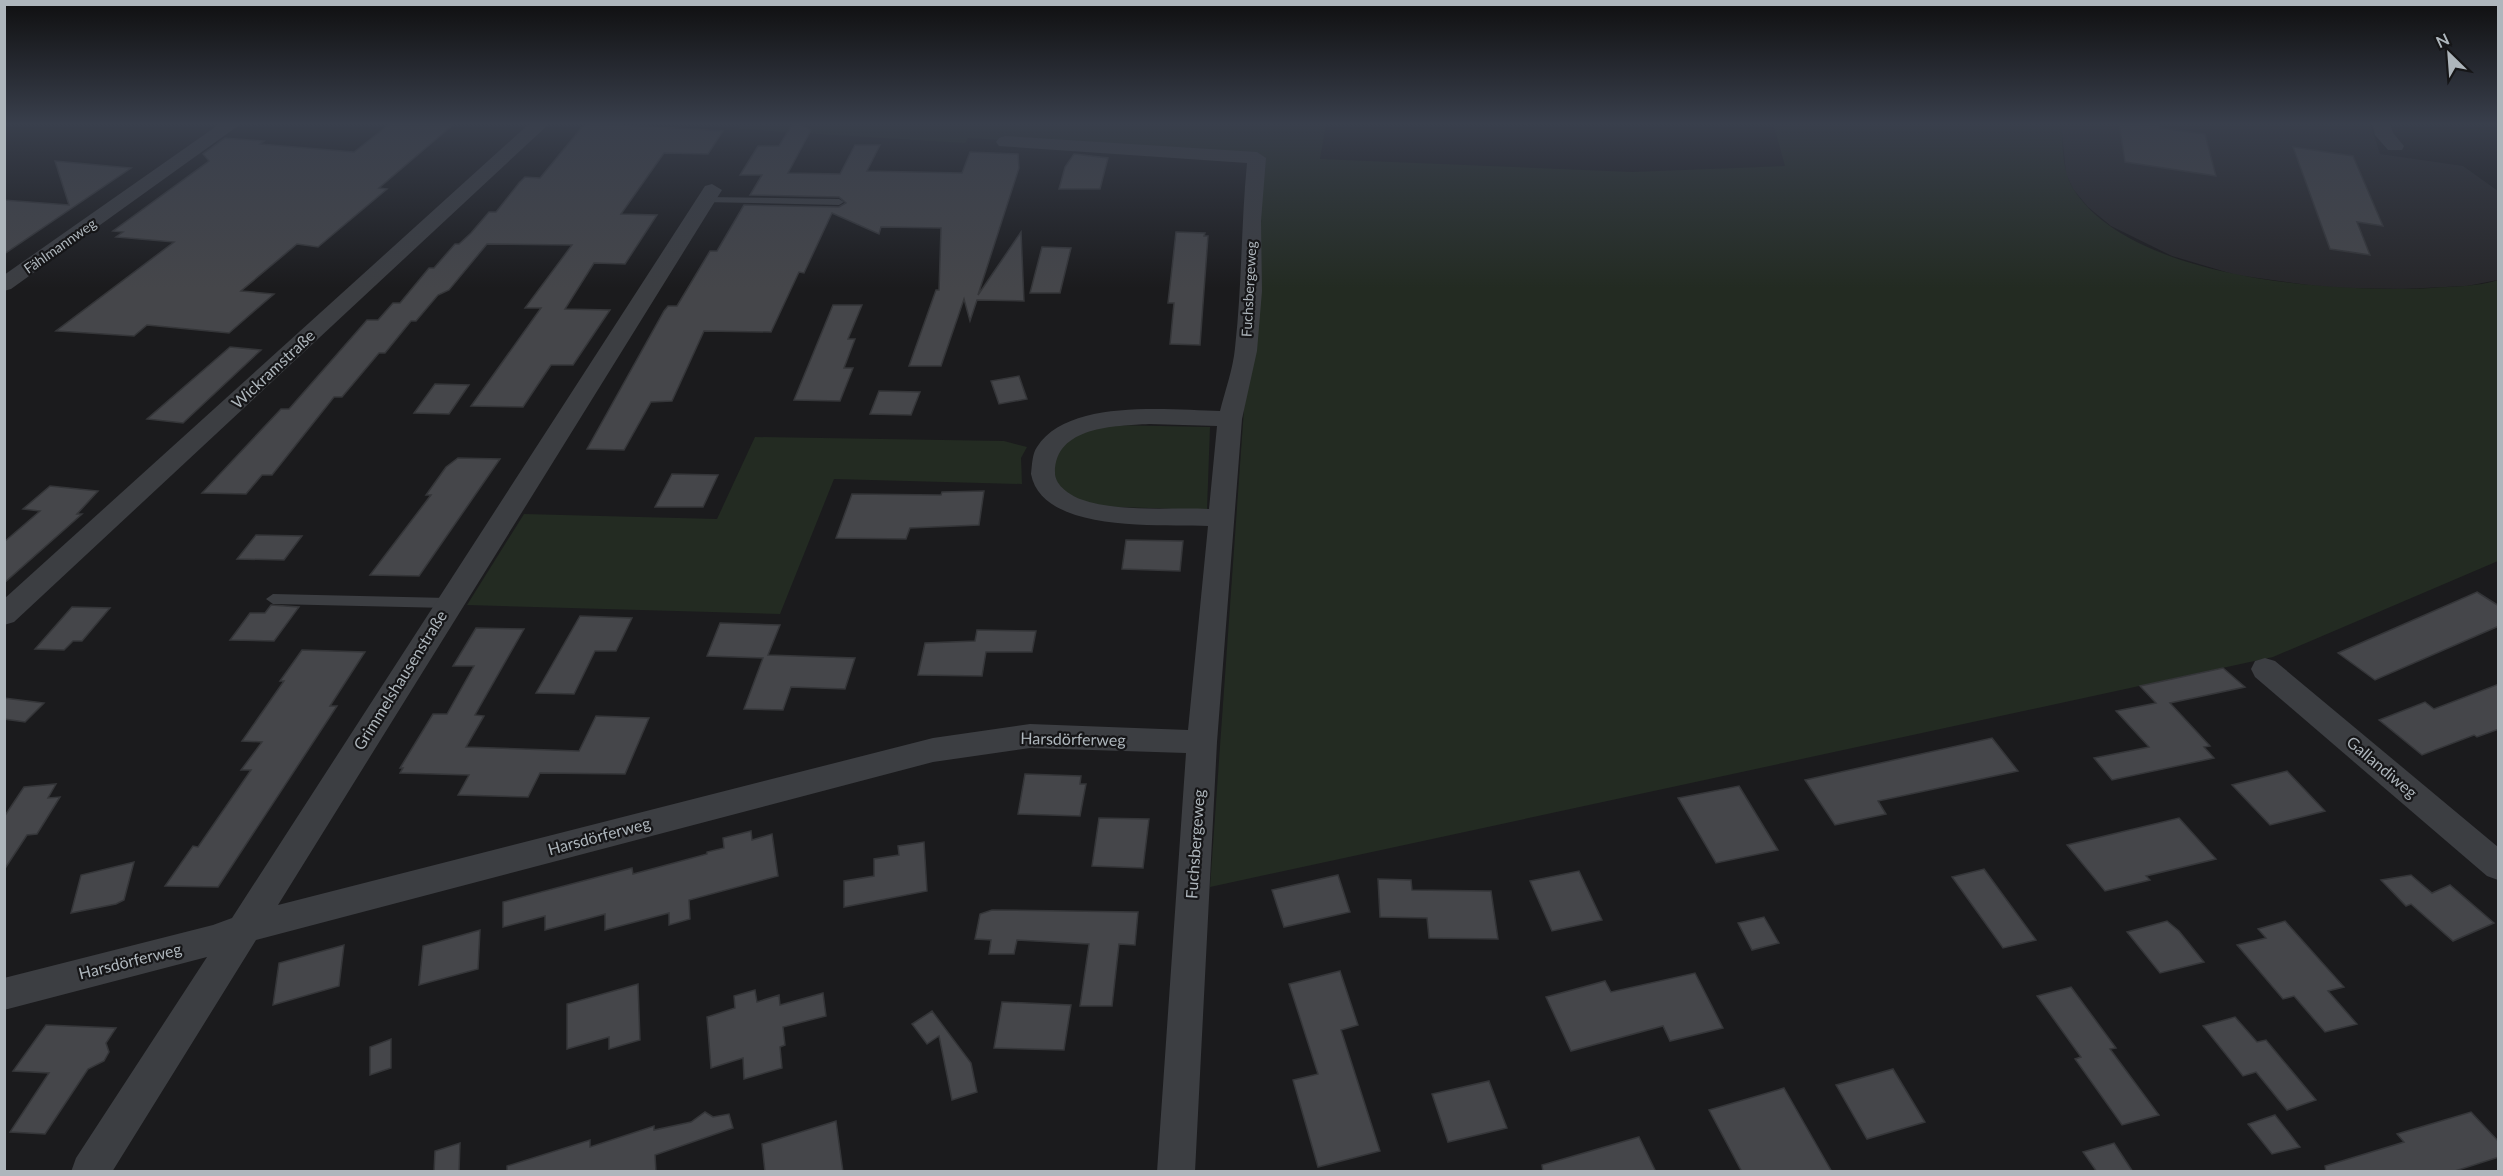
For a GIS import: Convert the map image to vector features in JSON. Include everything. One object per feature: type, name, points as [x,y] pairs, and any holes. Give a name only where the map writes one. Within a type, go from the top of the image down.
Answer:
[{"type":"street","name":"Fählmannweg","points":[[4,285],[155,178]]},
{"type":"street","name":"Wickramstraße","points":[[4,615],[481,178]]},
{"type":"street","name":"Fuchsbergeweg","points":[[1176,1172],[1202,742],[1230,419],[1246,351],[1251,291],[1251,221],[1255,178]]},
{"type":"street","name":"Grimmelshausenstraße","points":[[90,1172],[448,603],[709,195]]},
{"type":"street","points":[[1221,518],[1095,511],[1070,504],[1053,494],[1043,481],[1042,465],[1047,449],[1063,433],[1084,423],[1105,418],[1230,419]]},
{"type":"street","name":"Gallandiweg","points":[[2265,669],[2499,866]]},
{"type":"street","name":"Harsdörferweg","points":[[4,994],[214,940],[245,927],[933,750],[1030,736],[1202,742]]},
{"type":"lane","points":[[709,195],[839,202]]},
{"type":"lane","points":[[273,599],[448,603]]},
{"type":"shaded area","points":[[1260,178],[2068,178],[2074,190],[2102,220],[2141,244],[2187,262],[2238,275],[2291,283],[2390,289],[2473,285],[2498,280],[2498,561],[2273,657],[1210,887]]},
{"type":"shaded area","points":[[2068,178],[2480,178],[2498,191],[2498,280],[2467,286],[2403,289],[2329,288],[2236,275],[2172,256],[2111,226],[2088,207],[2073,189]]},
{"type":"shaded area","points":[[1111,425],[1210,427],[1207,510],[1088,506],[1051,482],[1057,453],[1066,441],[1080,433]]},
{"type":"shaded area","points":[[755,437],[1004,441],[1027,447],[1021,458],[1022,484],[834,479],[780,614],[467,605],[524,514],[717,519]]},
{"type":"building","points":[[60,178],[116,178],[4,254],[4,200],[69,205]]},
{"type":"building","points":[[186,178],[391,178],[379,188],[387,189],[318,247],[297,244],[241,291],[274,294],[229,333],[147,325],[134,336],[56,331],[174,242],[116,237],[123,232],[113,231]]},
{"type":"building","points":[[524,178],[646,178],[621,214],[657,215],[625,264],[594,263],[565,309],[610,310],[573,365],[551,365],[523,407],[471,406],[541,308],[525,308],[572,245],[487,244],[449,290],[438,295],[416,321],[411,321],[385,353],[379,353],[342,397],[334,397],[272,475],[262,475],[246,494],[202,493],[281,409],[289,409],[367,320],[378,320],[393,303],[400,303],[429,268],[434,268],[455,244],[459,244],[471,233],[489,212],[496,212]]},
{"type":"building","points":[[760,178],[1016,178],[978,295],[1021,232],[1024,301],[977,300],[970,321],[964,299],[941,366],[909,366],[936,290],[939,290],[941,228],[881,227],[879,234],[832,213],[804,273],[799,272],[771,332],[704,331],[672,401],[651,402],[624,450],[587,449],[664,311],[668,306],[677,306],[710,251],[717,251],[744,205],[839,207],[846,203],[839,197],[750,195]]},
{"type":"building","points":[[1062,178],[1103,178],[1100,189],[1059,189]]},
{"type":"building","points":[[2304,178],[2362,178],[2383,226],[2357,222],[2370,255],[2330,249]]},
{"type":"building","points":[[1176,232],[1205,233],[1204,236],[1208,236],[1200,345],[1170,344],[1174,303],[1168,303]]},
{"type":"building","points":[[1042,247],[1071,248],[1060,293],[1030,293]]},
{"type":"building","points":[[833,305],[862,305],[848,339],[855,339],[844,368],[853,368],[840,401],[794,400]]},
{"type":"building","points":[[230,347],[261,350],[183,423],[147,419]]},
{"type":"building","points":[[1019,376],[1027,399],[999,404],[991,381]]},
{"type":"building","points":[[435,384],[469,385],[449,414],[414,413]]},
{"type":"building","points":[[879,391],[920,392],[911,415],[870,414]]},
{"type":"building","points":[[458,458],[500,459],[419,576],[370,575],[431,495],[426,495],[446,467]]},
{"type":"building","points":[[672,474],[718,475],[703,507],[655,507]]},
{"type":"building","points":[[50,486],[98,491],[77,514],[82,514],[4,583],[4,542],[40,511],[23,509]]},
{"type":"building","points":[[984,491],[979,525],[910,528],[906,539],[836,538],[852,494],[941,495],[942,492]]},
{"type":"building","points":[[256,535],[302,536],[284,560],[237,559]]},
{"type":"building","points":[[1126,540],[1183,541],[1180,571],[1122,569]]},
{"type":"building","points":[[2477,592],[2499,606],[2499,626],[2375,680],[2338,653]]},
{"type":"building","points":[[271,605],[299,607],[274,641],[230,640],[250,613],[265,613]]},
{"type":"building","points":[[72,607],[110,608],[82,641],[73,641],[64,650],[35,649]]},
{"type":"building","points":[[580,616],[632,618],[616,651],[595,651],[574,694],[536,693]]},
{"type":"building","points":[[720,623],[780,625],[768,655],[855,658],[845,689],[791,687],[783,710],[744,709],[763,658],[707,656]]},
{"type":"building","points":[[476,628],[524,629],[475,715],[484,716],[466,747],[579,751],[596,716],[649,718],[625,774],[540,773],[528,797],[458,795],[469,775],[400,773],[403,768],[400,768],[433,714],[447,714],[474,666],[453,666]]},
{"type":"building","points":[[977,630],[1036,631],[1032,652],[986,652],[982,676],[918,675],[925,643],[975,641]]},
{"type":"building","points":[[302,650],[365,652],[330,706],[337,706],[218,887],[165,886],[193,846],[198,847],[251,770],[241,770],[262,742],[242,741],[284,681],[280,681]]},
{"type":"building","points":[[2223,668],[2245,687],[2170,703],[2210,746],[2204,747],[2214,758],[2112,780],[2094,758],[2149,747],[2116,711],[2156,703],[2140,686]]},
{"type":"building","points":[[2499,684],[2499,729],[2477,737],[2474,735],[2422,755],[2379,720],[2425,702],[2434,709]]},
{"type":"building","points":[[4,698],[44,703],[25,722],[4,719]]},
{"type":"building","points":[[1992,738],[2018,771],[1878,801],[1886,814],[1835,825],[1805,780]]},
{"type":"building","points":[[2287,771],[2325,811],[2270,825],[2232,785]]},
{"type":"building","points":[[1025,774],[1081,776],[1080,784],[1086,784],[1080,816],[1018,814]]},
{"type":"building","points":[[56,784],[48,798],[60,797],[37,834],[27,835],[4,870],[4,817],[24,787]]},
{"type":"building","points":[[1739,786],[1778,850],[1716,863],[1678,798]]},
{"type":"building","points":[[1099,818],[1149,819],[1143,868],[1092,866]]},
{"type":"building","points":[[2179,818],[2216,859],[2146,876],[2150,880],[2105,891],[2067,845]]},
{"type":"building","points":[[751,831],[752,840],[772,834],[778,876],[689,900],[690,919],[669,925],[669,913],[605,930],[605,914],[545,930],[545,916],[503,927],[503,902],[632,868],[633,874],[707,854],[707,852],[724,848],[723,838]]},
{"type":"building","points":[[924,842],[927,891],[844,907],[844,881],[874,876],[874,859],[899,855],[898,846]]},
{"type":"building","points":[[134,862],[124,900],[116,904],[71,913],[81,875]]},
{"type":"building","points":[[1984,869],[2036,940],[2003,948],[1952,877]]},
{"type":"building","points":[[1579,871],[1602,920],[1552,931],[1530,881]]},
{"type":"building","points":[[1338,875],[1350,912],[1284,927],[1272,890]]},
{"type":"building","points":[[2411,875],[2432,893],[2450,885],[2494,923],[2453,941],[2411,904],[2406,906],[2381,880]]},
{"type":"building","points":[[1378,879],[1411,880],[1412,890],[1491,891],[1498,939],[1429,938],[1427,918],[1380,917]]},
{"type":"building","points":[[992,910],[1138,912],[1135,945],[1119,944],[1112,1006],[1080,1006],[1089,944],[1017,940],[1014,954],[989,954],[991,940],[975,939],[980,914]]},
{"type":"building","points":[[1764,917],[1779,943],[1752,950],[1738,923]]},
{"type":"building","points":[[2167,921],[2179,931],[2204,962],[2160,973],[2127,932]]},
{"type":"building","points":[[2285,921],[2344,987],[2328,991],[2357,1024],[2325,1032],[2294,996],[2283,999],[2237,945],[2266,938],[2258,929]]},
{"type":"building","points":[[480,930],[478,969],[419,985],[423,946]]},
{"type":"building","points":[[344,945],[339,986],[273,1005],[279,963]]},
{"type":"building","points":[[1340,971],[1358,1025],[1341,1030],[1380,1151],[1318,1167],[1293,1080],[1318,1074],[1289,984]]},
{"type":"building","points":[[1695,973],[1723,1028],[1670,1041],[1663,1026],[1571,1051],[1546,997],[1605,981],[1611,992]]},
{"type":"building","points":[[638,984],[640,1040],[609,1049],[609,1037],[567,1049],[567,1004]]},
{"type":"building","points":[[2071,987],[2116,1048],[2110,1049],[2159,1115],[2122,1125],[2075,1059],[2081,1057],[2037,996]]},
{"type":"building","points":[[755,990],[757,1002],[779,995],[780,1005],[823,993],[826,1016],[783,1027],[785,1045],[780,1047],[782,1068],[744,1079],[743,1058],[711,1068],[707,1017],[735,1008],[734,996]]},
{"type":"building","points":[[1002,1002],[1071,1005],[1064,1050],[994,1048]]},
{"type":"building","points":[[932,1011],[971,1063],[977,1092],[952,1100],[939,1036],[927,1044],[912,1024]]},
{"type":"building","points":[[2235,1017],[2257,1042],[2266,1040],[2316,1100],[2287,1110],[2256,1072],[2243,1076],[2203,1026]]},
{"type":"building","points":[[46,1025],[116,1028],[106,1043],[109,1052],[104,1061],[88,1069],[45,1134],[10,1132],[49,1073],[13,1071]]},
{"type":"building","points":[[391,1039],[391,1068],[370,1075],[370,1047]]},
{"type":"building","points":[[1893,1069],[1925,1122],[1867,1139],[1836,1085]]},
{"type":"building","points":[[1489,1081],[1507,1128],[1448,1142],[1432,1094]]},
{"type":"building","points":[[1784,1088],[1832,1172],[1742,1172],[1709,1110]]},
{"type":"building","points":[[705,1112],[713,1117],[729,1114],[733,1128],[655,1155],[656,1172],[507,1172],[507,1166],[590,1140],[590,1147],[654,1126],[654,1130],[691,1122]]},
{"type":"building","points":[[2471,1112],[2499,1142],[2499,1157],[2452,1172],[2326,1172],[2325,1166],[2404,1142],[2397,1134]]},
{"type":"building","points":[[2275,1115],[2300,1147],[2272,1154],[2248,1124]]},
{"type":"building","points":[[836,1121],[843,1172],[765,1172],[762,1144]]},
{"type":"building","points":[[1639,1137],[1656,1172],[1543,1172],[1542,1165]]},
{"type":"building","points":[[460,1143],[459,1172],[434,1172],[435,1151]]},
{"type":"building","points":[[2114,1143],[2133,1172],[2097,1172],[2083,1152]]}]
